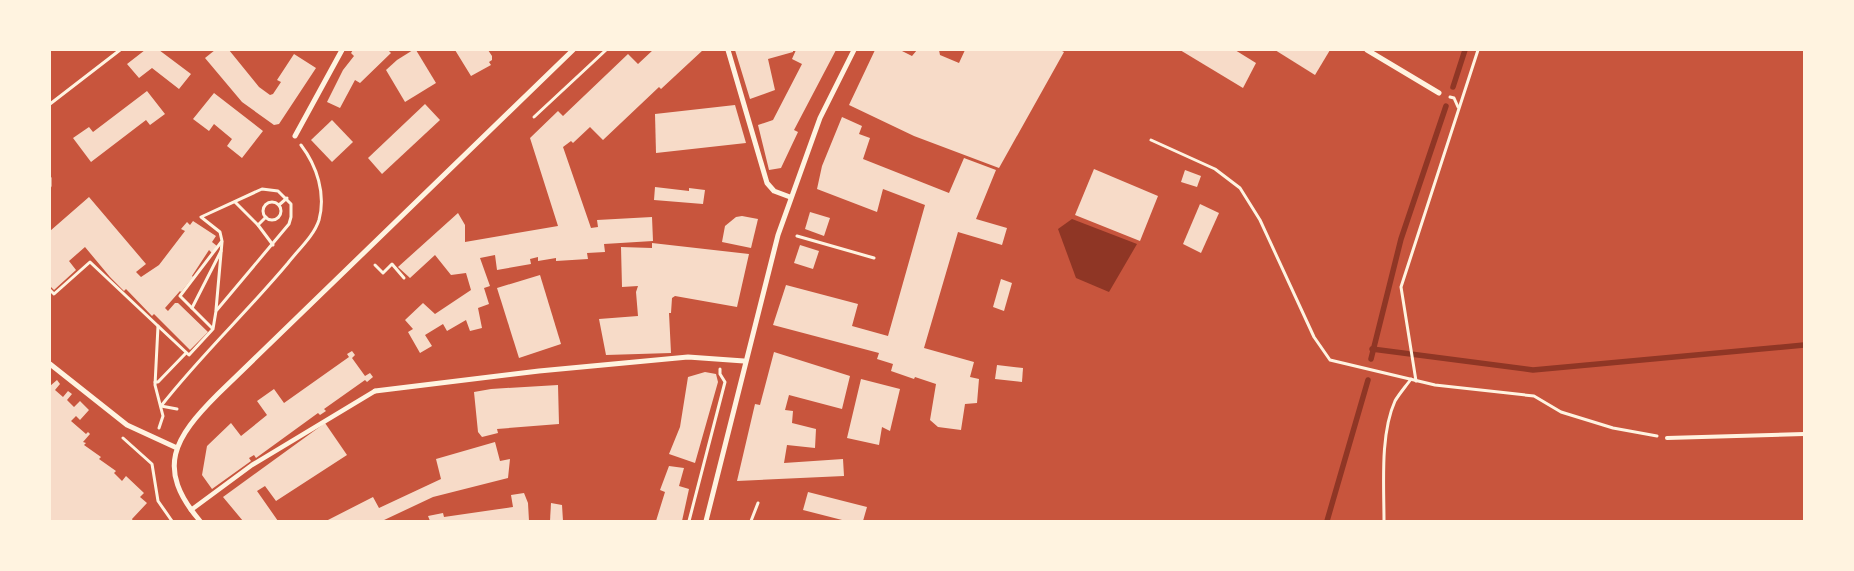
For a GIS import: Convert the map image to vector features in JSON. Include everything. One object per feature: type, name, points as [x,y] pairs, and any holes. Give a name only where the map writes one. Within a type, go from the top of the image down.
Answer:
[{"type":"street","points":[[295,136],[342,50]]},
{"type":"street","points":[[200,521],[191,510],[178,487],[174,458],[177,448],[189,426],[206,406],[573,50]]},
{"type":"street","points":[[728,50],[767,183],[774,191],[790,197]]},
{"type":"street","points":[[706,521],[744,360],[790,197],[820,118],[854,50]]},
{"type":"street","points":[[1367,50],[1439,93]]},
{"type":"street","points":[[191,510],[252,465],[375,391],[539,371],[688,357],[744,360]]},
{"type":"street","points":[[50,364],[127,425],[177,448]]},
{"type":"lane","points":[[1667,438],[1804,434]]},
{"type":"path","points":[[50,104],[120,50]]},
{"type":"path","points":[[534,118],[606,50]]},
{"type":"path","points":[[1416,381],[1402,287],[1478,50]]},
{"type":"path","points":[[161,406],[278,274],[316,228],[321,207],[320,184],[305,150],[295,136]]},
{"type":"path","points":[[1151,140],[1215,170],[1240,188],[1260,220],[1314,337],[1330,360],[1436,385],[1534,396],[1570,415],[1613,428],[1667,438]]},
{"type":"path","points":[[50,178],[50,186]]},
{"type":"path","points":[[50,290],[54,294],[90,262],[189,355],[212,329],[216,311],[222,250],[220,232],[201,217],[267,188],[278,191],[291,204],[291,217],[283,233],[216,311]]},
{"type":"path","points":[[279,205],[287,198]]},
{"type":"path","points":[[235,202],[258,225],[273,245]]},
{"type":"path","points":[[272,202],[279,205],[281,214],[277,218],[272,220],[266,217],[264,212],[266,204],[272,202]]},
{"type":"path","points":[[258,225],[266,217]]},
{"type":"path","points":[[798,236],[874,258]]},
{"type":"path","points":[[212,329],[180,296],[222,241]]},
{"type":"path","points":[[192,308],[222,250]]},
{"type":"path","points":[[375,265],[383,273],[392,264],[404,278]]},
{"type":"path","points":[[158,326],[155,382],[163,416]]},
{"type":"path","points":[[155,382],[158,382],[186,353]]},
{"type":"path","points":[[689,521],[725,382],[720,374]]},
{"type":"path","points":[[1384,521],[1384,461],[1389,425],[1395,402],[1411,379]]},
{"type":"path","points":[[161,406],[176,409]]},
{"type":"path","points":[[152,464],[158,501],[172,521]]},
{"type":"path","points":[[751,521],[758,502]]},
{"type":"shaded area","points":[[1072,219],[1137,244],[1109,292],[1076,278],[1058,229]]},
{"type":"building","points":[[145,50],[159,50],[191,74],[179,89],[152,68],[139,78],[127,64]]},
{"type":"building","points":[[215,50],[229,50],[259,87],[270,95],[273,94],[281,82],[277,80],[294,54],[316,68],[279,124],[274,125],[242,102],[205,58]]},
{"type":"building","points":[[353,50],[388,50],[391,53],[360,83],[355,80],[340,108],[327,102],[343,70],[354,56],[351,53]]},
{"type":"building","points":[[413,50],[416,50],[436,83],[405,102],[386,70]]},
{"type":"building","points":[[455,50],[488,50],[492,56],[492,60],[489,62],[491,65],[471,76]]},
{"type":"building","points":[[653,50],[703,50],[661,89],[659,87],[603,140],[590,127],[573,143],[571,141],[563,147],[591,228],[598,227],[597,220],[652,217],[653,241],[604,244],[605,252],[587,253],[588,259],[556,261],[556,258],[538,261],[538,257],[530,259],[531,264],[497,270],[495,255],[480,258],[490,286],[484,288],[489,304],[478,308],[482,328],[470,331],[466,320],[447,331],[443,324],[425,335],[432,346],[420,353],[408,332],[413,329],[405,320],[423,303],[435,314],[471,290],[466,273],[451,275],[435,255],[410,278],[398,267],[458,213],[465,225],[465,242],[558,226],[530,138],[558,111],[563,116],[628,54],[638,64]]},
{"type":"building","points":[[735,50],[793,50],[793,52],[768,59],[775,90],[750,99]]},
{"type":"building","points":[[796,50],[836,50],[794,130],[798,132],[781,168],[769,170],[758,125],[773,120],[802,64],[792,59]]},
{"type":"building","points":[[875,50],[900,50],[912,56],[917,50],[939,50],[940,55],[959,63],[965,50],[1060,50],[1064,52],[999,168],[914,136],[849,105]]},
{"type":"building","points":[[1180,50],[1235,50],[1256,63],[1243,88]]},
{"type":"building","points":[[1275,50],[1330,50],[1315,75]]},
{"type":"building","points":[[147,91],[165,114],[150,125],[146,120],[91,162],[73,138],[89,127],[93,132]]},
{"type":"building","points":[[214,93],[263,131],[242,158],[227,146],[232,139],[214,124],[209,131],[193,119]]},
{"type":"building","points":[[425,104],[440,120],[382,174],[368,158]]},
{"type":"building","points":[[735,105],[746,143],[656,153],[655,114]]},
{"type":"building","points":[[842,117],[862,126],[859,134],[870,138],[863,159],[949,193],[964,158],[996,170],[976,219],[1007,228],[1002,245],[958,232],[924,348],[974,362],[970,377],[979,379],[977,403],[965,404],[961,430],[938,427],[930,420],[936,384],[891,371],[893,364],[877,359],[879,353],[773,325],[786,285],[858,304],[852,326],[888,336],[925,205],[883,189],[877,212],[817,189],[822,166]]},
{"type":"building","points":[[332,120],[353,142],[332,162],[311,140]]},
{"type":"building","points":[[1094,169],[1158,196],[1140,241],[1075,215]]},
{"type":"building","points":[[1185,170],[1201,176],[1197,187],[1181,182]]},
{"type":"building","points":[[655,187],[689,191],[689,188],[705,190],[703,204],[654,200]]},
{"type":"building","points":[[89,197],[146,264],[136,272],[141,277],[159,265],[185,231],[181,229],[187,222],[190,225],[193,221],[216,236],[212,242],[217,246],[212,253],[209,250],[193,277],[165,308],[168,311],[175,303],[178,303],[208,332],[190,350],[154,314],[152,316],[126,289],[124,291],[85,247],[69,261],[76,270],[54,290],[50,286],[50,231]]},
{"type":"building","points":[[1200,204],[1219,213],[1201,253],[1183,244]]},
{"type":"building","points":[[810,212],[830,218],[824,236],[805,229]]},
{"type":"building","points":[[742,216],[758,219],[751,248],[722,242],[725,226],[736,217]]},
{"type":"building","points":[[652,243],[749,254],[737,307],[675,296],[672,298],[671,313],[669,313],[671,353],[606,355],[599,319],[638,316],[636,292],[638,286],[622,287],[621,247],[652,248]]},
{"type":"building","points":[[800,245],[819,251],[813,269],[794,263]]},
{"type":"building","points":[[540,275],[561,344],[519,358],[497,288]]},
{"type":"building","points":[[1001,279],[1012,283],[1004,311],[993,307]]},
{"type":"building","points":[[352,351],[355,355],[352,358],[365,376],[370,373],[373,377],[367,382],[365,380],[324,409],[326,411],[320,415],[318,413],[256,458],[254,455],[249,458],[251,461],[212,489],[202,475],[207,446],[231,423],[241,436],[267,415],[257,401],[274,389],[284,403],[349,357],[347,354]]},
{"type":"building","points":[[774,352],[850,376],[842,409],[789,395],[785,410],[793,411],[792,423],[816,429],[815,448],[787,445],[784,463],[843,459],[844,476],[737,481],[755,404],[760,405]]},
{"type":"building","points":[[997,365],[1023,368],[1022,382],[995,379]]},
{"type":"building","points":[[705,372],[716,374],[718,382],[695,463],[669,454],[680,427],[688,377]]},
{"type":"building","points":[[861,379],[900,389],[890,431],[882,427],[879,445],[847,438]]},
{"type":"building","points":[[57,380],[60,384],[55,390],[63,397],[68,391],[72,394],[67,400],[74,407],[80,401],[89,410],[80,420],[76,416],[71,421],[86,434],[88,432],[90,434],[83,442],[86,443],[84,445],[116,471],[114,473],[122,481],[126,476],[144,493],[140,497],[147,503],[132,519],[133,521],[50,521],[50,386]]},
{"type":"building","points":[[558,385],[559,424],[497,429],[498,433],[482,437],[478,432],[474,392],[491,389]]},
{"type":"building","points":[[325,423],[347,455],[276,501],[265,486],[257,491],[278,521],[243,521],[223,497]]},
{"type":"building","points":[[495,442],[500,461],[510,459],[508,478],[433,497],[382,521],[326,521],[373,497],[379,508],[441,479],[436,459]]},
{"type":"building","points":[[669,466],[684,468],[679,486],[689,489],[682,521],[656,521],[665,492],[660,490]]},
{"type":"building","points":[[808,492],[867,507],[863,521],[846,521],[803,510]]},
{"type":"building","points":[[524,493],[528,503],[529,521],[430,521],[428,516],[443,513],[444,517],[513,507],[511,495]]},
{"type":"building","points":[[551,503],[562,505],[563,521],[550,521]]},
{"type":"waterway","points":[[1453,87],[1465,50]]},
{"type":"waterway","points":[[1371,359],[1401,239],[1446,106]]},
{"type":"waterway","points":[[1372,349],[1533,370],[1804,345]]},
{"type":"waterway","points":[[1327,521],[1368,380]]}]
